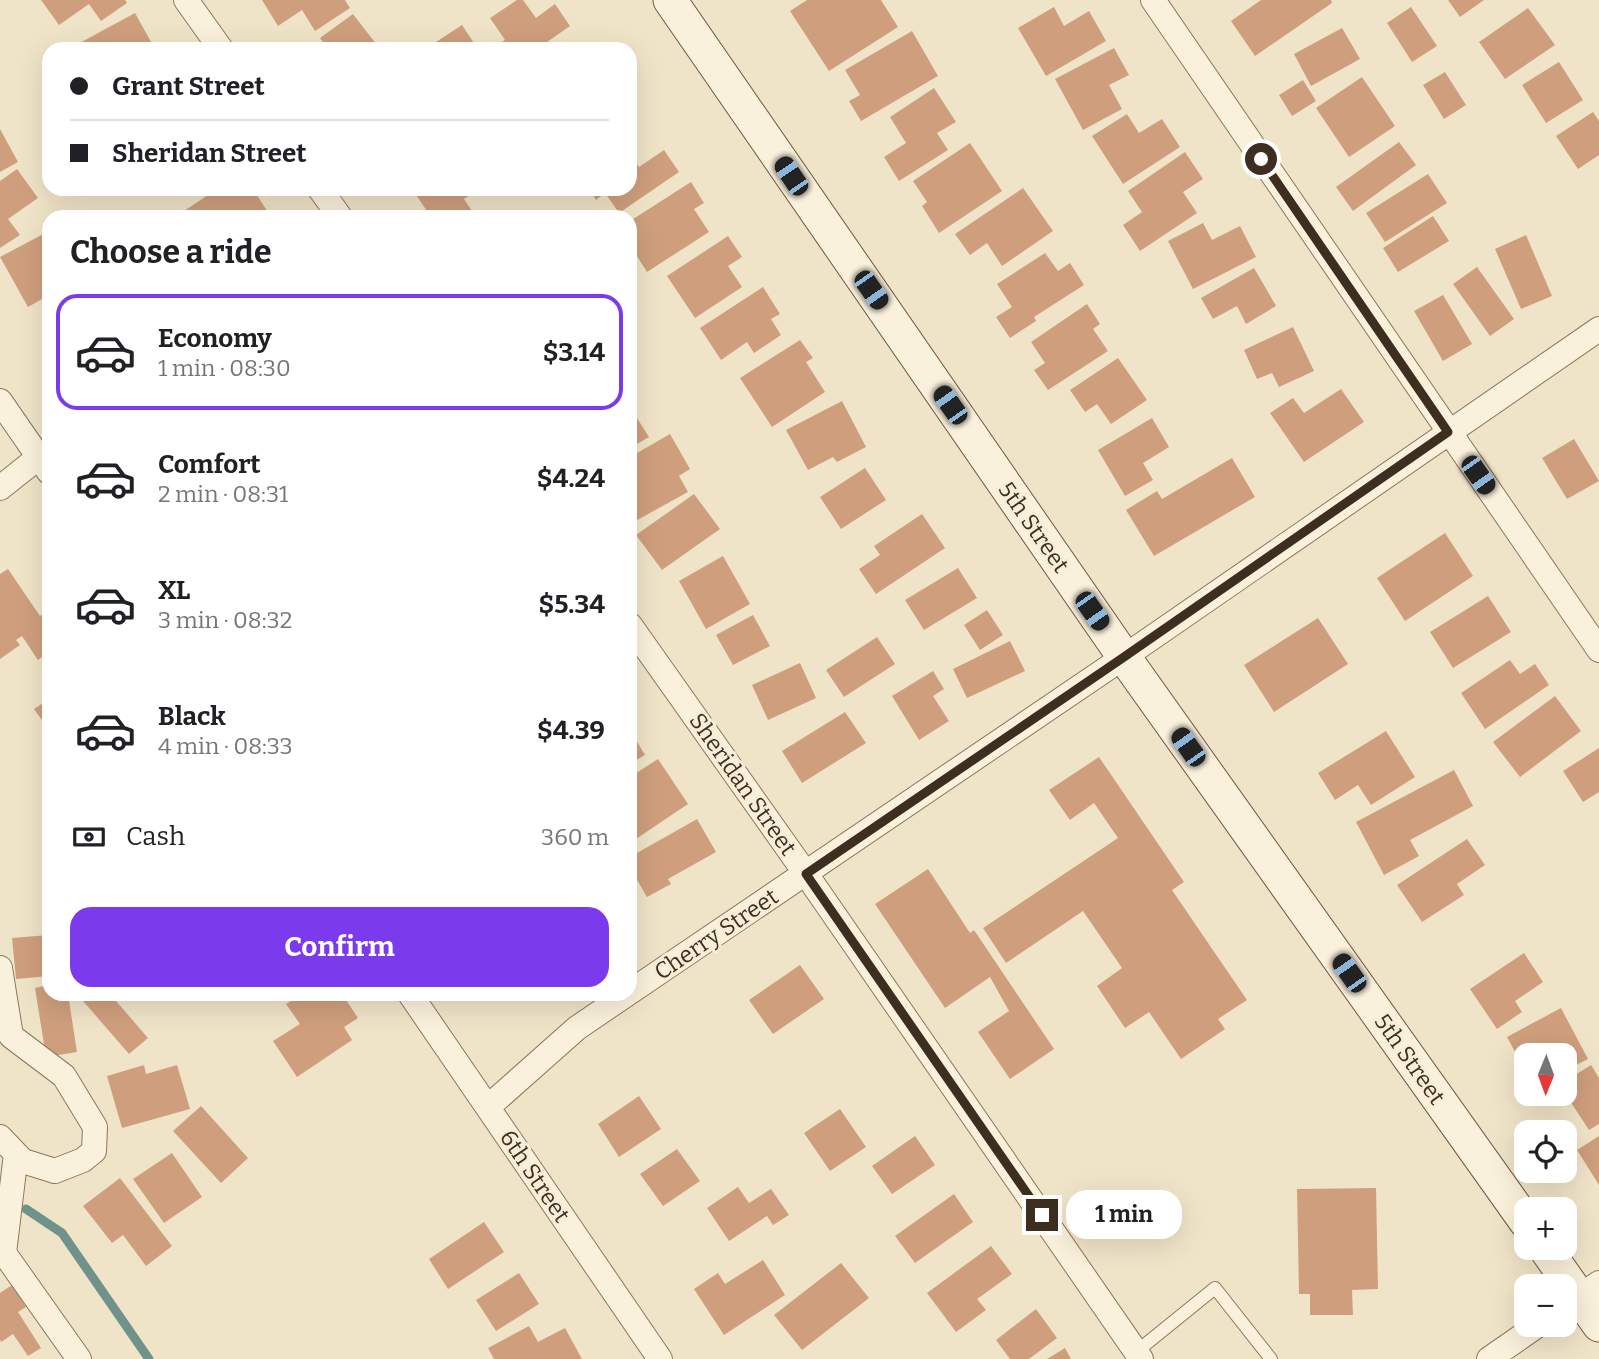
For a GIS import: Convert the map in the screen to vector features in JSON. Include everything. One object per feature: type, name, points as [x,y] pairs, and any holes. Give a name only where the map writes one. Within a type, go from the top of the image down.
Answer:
[{"type":"street","points":[[186,0],[216,42]]},
{"type":"street","name":"5th Street","points":[[670,0],[1124,657],[1514,1205]]},
{"type":"street","points":[[1153,0],[1599,650]]},
{"type":"street","name":"Cherry Street","points":[[637,988],[1124,657],[1599,329]]},
{"type":"street","points":[[0,401],[42,461]]},
{"type":"street","points":[[0,488],[42,465]]},
{"type":"street","name":"Sheridan Street","points":[[637,635],[806,874],[1138,1355]]},
{"type":"street","points":[[0,968],[5,1039],[64,1076],[95,1127],[94,1151],[83,1160],[55,1171],[23,1161],[8,1145]]},
{"type":"street","name":"6th Street","points":[[415,1001],[660,1359]]},
{"type":"street","name":"Cherry Street","points":[[488,1107],[577,1028],[617,1001]]},
{"type":"street","points":[[8,1145],[2,1253],[79,1359]]},
{"type":"street","points":[[1554,1260],[1581,1295],[1599,1325]]},
{"type":"street","points":[[1489,1359],[1521,1337]]},
{"type":"lane","points":[[1138,1355],[1214,1288],[1271,1359]]},
{"type":"building","points":[[41,0],[125,0],[127,3],[101,21],[89,4],[59,25]]},
{"type":"building","points":[[262,0],[345,0],[350,8],[315,31],[302,10],[278,26]]},
{"type":"building","points":[[517,0],[523,0],[536,18],[555,4],[570,26],[547,42],[502,42],[505,40],[490,18]]},
{"type":"building","points":[[807,0],[881,0],[898,27],[829,71],[790,11]]},
{"type":"building","points":[[1261,0],[1331,0],[1332,3],[1255,56],[1231,21]]},
{"type":"building","points":[[1448,0],[1484,0],[1460,17]]},
{"type":"building","points":[[1054,7],[1064,26],[1089,11],[1106,41],[1046,76],[1018,28]]},
{"type":"building","points":[[1411,7],[1437,46],[1412,62],[1387,23]]},
{"type":"building","points":[[1528,8],[1555,45],[1505,79],[1479,42]]},
{"type":"building","points":[[135,13],[151,42],[82,42]]},
{"type":"building","points":[[353,14],[375,42],[323,42],[320,38]]},
{"type":"building","points":[[462,25],[473,42],[436,42]]},
{"type":"building","points":[[1342,28],[1360,59],[1311,86],[1294,54]]},
{"type":"building","points":[[912,31],[938,76],[861,121],[849,101],[860,95],[845,70]]},
{"type":"building","points":[[1114,48],[1129,75],[1109,85],[1122,109],[1083,130],[1055,79]]},
{"type":"building","points":[[1559,62],[1583,100],[1546,123],[1522,85]]},
{"type":"building","points":[[1445,72],[1466,105],[1444,119],[1423,85]]},
{"type":"building","points":[[1362,77],[1395,126],[1349,157],[1316,108]]},
{"type":"building","points":[[1303,80],[1316,101],[1292,116],[1279,95]]},
{"type":"building","points":[[934,88],[956,122],[937,133],[948,150],[899,181],[884,157],[906,143],[890,117]]},
{"type":"building","points":[[1593,112],[1599,121],[1599,155],[1578,169],[1556,136]]},
{"type":"building","points":[[1127,114],[1139,133],[1162,119],[1180,147],[1123,184],[1092,136]]},
{"type":"building","points":[[0,129],[18,162],[0,172]]},
{"type":"building","points":[[1399,142],[1416,165],[1353,211],[1336,187]]},
{"type":"building","points":[[970,143],[1002,191],[939,233],[922,206],[927,202],[913,181]]},
{"type":"building","points":[[664,150],[679,172],[623,210],[617,210],[607,196],[637,196],[637,164],[639,167]]},
{"type":"building","points":[[1185,152],[1203,179],[1183,192],[1197,213],[1140,251],[1123,225],[1142,212],[1128,191]]},
{"type":"building","points":[[17,169],[38,198],[8,219],[20,235],[0,248],[0,181]]},
{"type":"building","points":[[1428,174],[1447,203],[1385,242],[1366,213]]},
{"type":"building","points":[[691,182],[704,203],[694,209],[709,232],[647,272],[637,256],[637,217]]},
{"type":"building","points":[[1023,188],[1053,231],[1002,266],[987,243],[970,255],[955,234]]},
{"type":"building","points":[[206,196],[258,196],[266,210],[186,210]]},
{"type":"building","points":[[417,196],[468,196],[464,199],[471,210],[426,210]]},
{"type":"building","points":[[1433,216],[1449,241],[1398,272],[1383,248]]},
{"type":"building","points":[[1203,223],[1212,240],[1240,226],[1256,257],[1193,289],[1168,241]]},
{"type":"building","points":[[42,235],[42,299],[28,307],[0,257]]},
{"type":"building","points":[[1526,235],[1552,296],[1521,309],[1495,249]]},
{"type":"building","points":[[728,236],[742,257],[728,266],[742,287],[695,318],[667,276]]},
{"type":"building","points":[[1045,253],[1058,271],[1070,263],[1084,285],[1034,317],[1036,321],[1010,338],[996,317],[1012,307],[997,284]]},
{"type":"building","points":[[1477,267],[1514,319],[1490,336],[1453,284]]},
{"type":"building","points":[[1254,268],[1276,306],[1246,324],[1237,306],[1213,319],[1201,298]]},
{"type":"building","points":[[763,287],[780,314],[771,319],[781,335],[754,353],[747,342],[721,360],[700,328]]},
{"type":"building","points":[[1443,295],[1472,344],[1443,361],[1414,311]]},
{"type":"building","points":[[1087,304],[1100,324],[1093,329],[1108,351],[1048,390],[1034,370],[1045,363],[1031,342]]},
{"type":"building","points":[[1293,327],[1314,371],[1279,387],[1272,373],[1257,379],[1244,350]]},
{"type":"building","points":[[800,340],[813,358],[806,362],[825,392],[772,427],[740,378]]},
{"type":"building","points":[[1118,358],[1147,400],[1111,424],[1097,404],[1085,412],[1070,390]]},
{"type":"building","points":[[1341,389],[1364,422],[1304,462],[1270,413],[1293,398],[1304,413]]},
{"type":"building","points":[[842,401],[866,447],[837,462],[833,457],[808,470],[786,430]]},
{"type":"building","points":[[637,418],[649,437],[637,444]]},
{"type":"building","points":[[1152,418],[1169,447],[1143,463],[1153,480],[1125,496],[1098,450]]},
{"type":"building","points":[[670,434],[690,469],[679,476],[688,492],[637,520],[637,453]]},
{"type":"building","points":[[1574,439],[1599,481],[1567,499],[1542,458]]},
{"type":"building","points":[[1232,458],[1255,497],[1154,556],[1126,510],[1157,491],[1162,499]]},
{"type":"building","points":[[865,468],[886,500],[841,529],[820,497]]},
{"type":"building","points":[[694,494],[720,529],[662,570],[637,534]]},
{"type":"building","points":[[922,514],[945,548],[876,594],[859,569],[880,555],[874,546]]},
{"type":"building","points":[[1445,533],[1473,576],[1405,621],[1377,578]]},
{"type":"building","points":[[723,556],[750,604],[706,629],[679,581]]},
{"type":"building","points":[[958,568],[977,598],[924,630],[905,600]]},
{"type":"building","points":[[8,569],[40,616],[42,615],[42,657],[38,660],[22,636],[16,640],[20,645],[0,659],[0,574]]},
{"type":"building","points":[[1488,596],[1511,632],[1453,668],[1430,632]]},
{"type":"building","points":[[987,610],[1003,635],[980,650],[964,625]]},
{"type":"building","points":[[753,615],[770,646],[733,665],[716,635]]},
{"type":"building","points":[[1318,618],[1348,664],[1274,712],[1244,665]]},
{"type":"building","points":[[877,637],[895,664],[844,697],[826,670]]},
{"type":"building","points":[[1010,641],[1025,671],[967,698],[953,669]]},
{"type":"building","points":[[1510,660],[1520,674],[1535,664],[1549,685],[1485,729],[1461,693]]},
{"type":"building","points":[[800,663],[816,698],[768,720],[752,685]]},
{"type":"building","points":[[933,671],[944,689],[933,696],[949,721],[919,740],[892,696]]},
{"type":"building","points":[[1555,696],[1581,731],[1520,777],[1493,742]]},
{"type":"building","points":[[42,704],[42,720],[34,709]]},
{"type":"building","points":[[845,712],[866,743],[802,783],[782,751]]},
{"type":"building","points":[[1386,731],[1415,777],[1371,805],[1358,785],[1335,800],[1318,773]]},
{"type":"building","points":[[637,742],[645,755],[637,760]]},
{"type":"building","points":[[1599,748],[1599,792],[1583,802],[1563,771]]},
{"type":"building","points":[[1099,757],[1184,882],[1172,890],[1247,1000],[1218,1019],[1225,1029],[1181,1059],[1149,1012],[1125,1028],[1097,986],[1122,968],[1083,911],[1006,963],[983,928],[1118,838],[1094,803],[1070,820],[1049,790]]},
{"type":"building","points":[[658,759],[688,804],[637,838],[637,772]]},
{"type":"building","points":[[1454,770],[1473,806],[1410,840],[1419,856],[1384,875],[1356,822]]},
{"type":"building","points":[[697,819],[716,852],[668,879],[671,884],[647,897],[637,880],[637,853]]},
{"type":"building","points":[[1467,839],[1485,865],[1457,884],[1464,895],[1422,922],[1397,885]]},
{"type":"building","points":[[928,869],[970,933],[974,930],[1054,1049],[1010,1079],[978,1032],[1009,1011],[990,977],[945,1008],[875,904]]},
{"type":"building","points":[[42,936],[42,977],[16,979],[12,938]]},
{"type":"building","points":[[1524,953],[1543,982],[1515,1001],[1522,1012],[1497,1029],[1470,989]]},
{"type":"building","points":[[800,965],[824,999],[773,1034],[749,1000]]},
{"type":"building","points":[[42,986],[42,1001],[69,1001],[77,1052],[46,1057],[35,988]]},
{"type":"building","points":[[83,1001],[116,1001],[148,1038],[129,1054]]},
{"type":"building","points":[[291,1001],[347,1001],[358,1018],[344,1027],[352,1040],[297,1077],[273,1041],[300,1024],[286,1004]]},
{"type":"building","points":[[1561,1008],[1588,1059],[1577,1064],[1577,1043],[1514,1043],[1514,1050],[1507,1037]]},
{"type":"building","points":[[144,1065],[146,1074],[177,1065],[190,1109],[122,1128],[107,1076]]},
{"type":"building","points":[[1591,1065],[1599,1078],[1599,1124],[1589,1130],[1573,1106],[1577,1106],[1577,1074]]},
{"type":"building","points":[[639,1096],[661,1129],[619,1157],[598,1124]]},
{"type":"building","points":[[201,1106],[248,1158],[221,1183],[173,1131]]},
{"type":"building","points":[[840,1109],[866,1147],[830,1171],[804,1133]]},
{"type":"building","points":[[915,1136],[935,1165],[892,1194],[872,1166]]},
{"type":"building","points":[[1599,1136],[1599,1185],[1577,1150]]},
{"type":"building","points":[[677,1149],[700,1181],[663,1206],[640,1174]]},
{"type":"building","points":[[172,1153],[202,1197],[164,1223],[133,1179]]},
{"type":"building","points":[[120,1178],[172,1246],[146,1266],[123,1235],[112,1243],[83,1206]]},
{"type":"building","points":[[738,1187],[749,1203],[771,1189],[789,1215],[773,1225],[767,1216],[729,1241],[707,1208]]},
{"type":"building","points":[[1376,1188],[1378,1289],[1352,1290],[1353,1315],[1310,1315],[1310,1294],[1299,1294],[1297,1189]]},
{"type":"building","points":[[954,1194],[973,1222],[915,1263],[895,1236]]},
{"type":"building","points":[[484,1222],[504,1252],[448,1289],[429,1259]]},
{"type":"building","points":[[991,1246],[1012,1274],[977,1299],[986,1310],[956,1332],[927,1293]]},
{"type":"building","points":[[763,1260],[785,1295],[724,1335],[694,1289],[718,1273],[725,1284]]},
{"type":"building","points":[[841,1263],[869,1298],[802,1350],[774,1315]]},
{"type":"building","points":[[519,1273],[539,1304],[496,1331],[476,1300]]},
{"type":"building","points":[[12,1285],[26,1307],[18,1312],[41,1348],[28,1356],[13,1334],[1,1342],[0,1340],[0,1293]]},
{"type":"building","points":[[1036,1309],[1057,1338],[1029,1359],[1010,1359],[996,1340]]},
{"type":"building","points":[[529,1326],[538,1342],[565,1328],[582,1359],[494,1359],[488,1348]]},
{"type":"building","points":[[1065,1348],[1071,1359],[1047,1359]]},
{"type":"waterway","points":[[26,1209],[62,1233],[149,1359]]},
{"type":"route","points":[[1042,1215],[806,874],[1448,432],[1261,159]]}]
